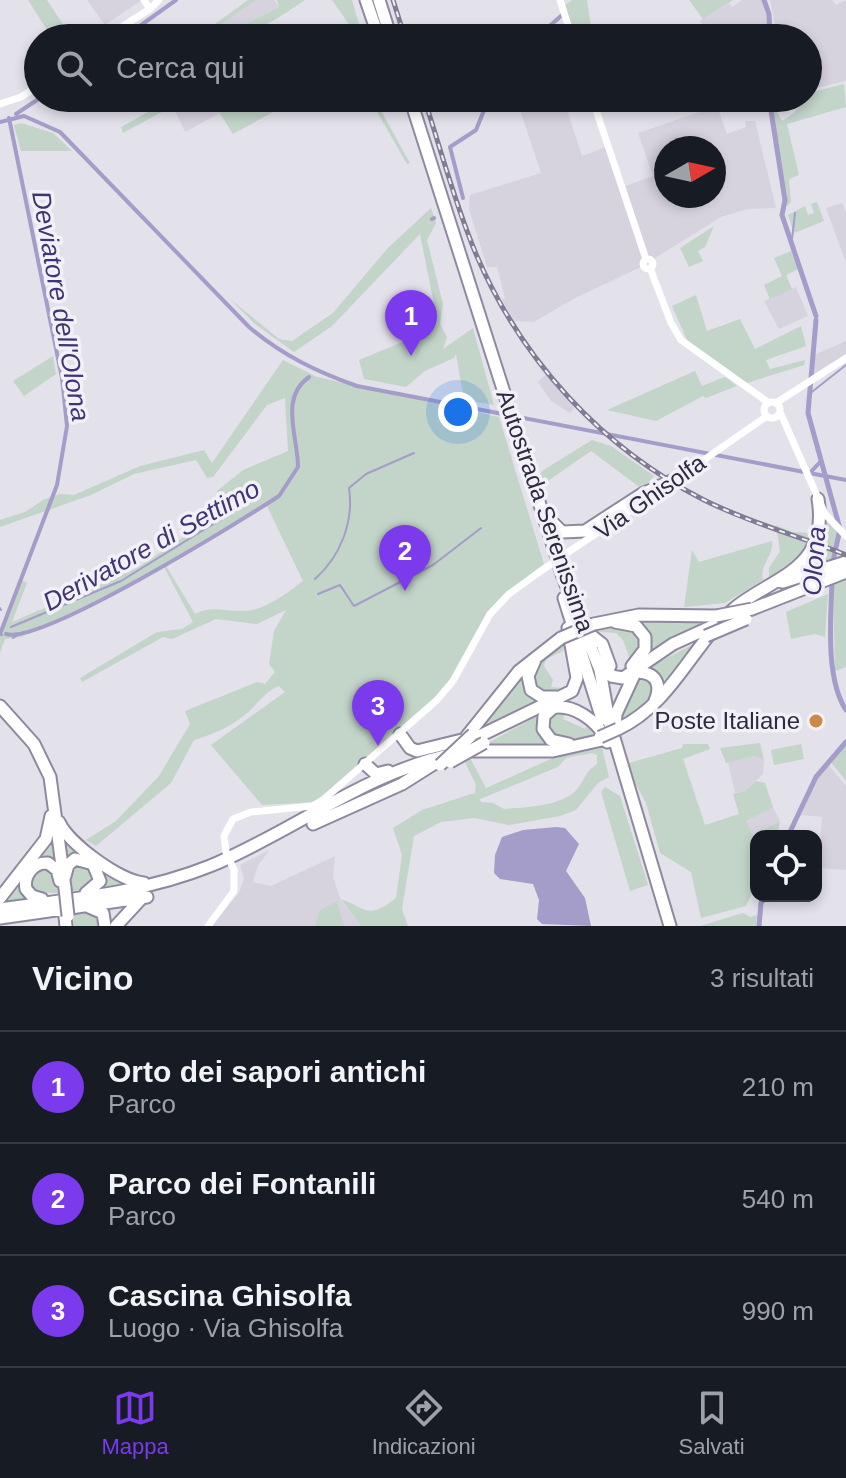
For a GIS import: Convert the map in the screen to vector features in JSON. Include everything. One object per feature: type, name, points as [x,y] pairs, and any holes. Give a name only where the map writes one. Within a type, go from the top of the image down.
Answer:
[{"type":"highway","points":[[366,0],[376,24]]},
{"type":"highway","points":[[372,0],[378,24]]},
{"type":"highway","points":[[379,0],[387,24]]},
{"type":"highway","name":"Autostrada Serenissima","points":[[409,112],[508,414],[560,588],[618,759],[668,926]]},
{"type":"highway","name":"Autostrada Serenissima","points":[[508,414],[566,586],[592,627],[618,759]]},
{"type":"highway","points":[[528,466],[549,521],[557,530],[570,534],[585,531],[642,494],[680,477]]},
{"type":"highway","points":[[592,627],[608,673],[621,678],[798,565],[813,546],[820,516],[818,499]]},
{"type":"highway","points":[[767,585],[837,567]]},
{"type":"highway","points":[[618,759],[615,717],[629,681],[638,672],[749,614],[805,589],[837,567]]},
{"type":"highway","points":[[0,914],[124,892],[185,875],[325,810],[379,779],[426,760],[472,751],[568,749],[601,739],[619,731],[664,701],[717,634],[752,602],[783,582],[837,567]]},
{"type":"highway","points":[[560,588],[563,658],[569,684],[543,718],[544,732],[555,742],[571,744]]},
{"type":"highway","points":[[592,627],[615,622],[749,614]]},
{"type":"highway","points":[[470,735],[519,671],[564,640],[592,627],[639,615],[689,617]]},
{"type":"highway","points":[[619,731],[651,708],[673,686],[722,616]]},
{"type":"highway","points":[[596,641],[604,647],[614,672],[622,674],[629,670],[645,649],[645,637],[636,626],[615,622]]},
{"type":"highway","points":[[0,914],[117,898],[166,887],[210,872],[422,777],[442,763],[470,735],[535,660],[564,640]]},
{"type":"highway","points":[[564,640],[577,678],[569,694],[569,709]]},
{"type":"highway","points":[[535,660],[528,676],[531,690],[599,726],[618,759]]},
{"type":"highway","points":[[638,672],[650,674],[657,682],[658,695],[651,708]]},
{"type":"highway","points":[[365,764],[376,774],[389,771],[454,748],[569,694]]},
{"type":"highway","points":[[400,734],[410,748],[423,751],[481,734],[555,702]]},
{"type":"highway","points":[[357,805],[484,743],[555,702]]},
{"type":"highway","points":[[0,708],[40,755],[53,803],[68,923]]},
{"type":"highway","points":[[454,748],[571,744],[601,739]]},
{"type":"highway","points":[[325,810],[389,771]]},
{"type":"highway","points":[[53,803],[68,836],[123,878],[144,883]]},
{"type":"highway","points":[[0,898],[46,839],[53,803]]},
{"type":"highway","points":[[63,889],[68,865],[82,859],[93,864],[101,877],[98,886],[86,893]]},
{"type":"highway","points":[[42,899],[29,894],[25,886],[27,876],[38,865],[48,863],[55,867],[63,889]]},
{"type":"highway","points":[[0,914],[42,899],[185,875]]},
{"type":"highway","points":[[116,926],[131,907],[166,887]]},
{"type":"highway","points":[[0,914],[44,913],[147,897]]},
{"type":"highway","points":[[88,907],[103,913],[105,926]]},
{"type":"highway","points":[[30,926],[35,917],[44,913]]},
{"type":"highway","points":[[0,914],[6,926]]},
{"type":"street","points":[[124,24],[146,4],[159,0]]},
{"type":"street","points":[[560,0],[568,24]]},
{"type":"street","points":[[0,104],[24,95]]},
{"type":"street","points":[[597,112],[646,259],[643,266],[650,268],[671,323],[681,340],[750,391],[771,411],[784,429],[818,499],[842,533]]},
{"type":"street","name":"Via Ghisolfa","points":[[208,926],[234,891],[234,870],[226,852],[224,836],[229,823],[241,815],[316,804],[400,734],[448,687],[495,608],[538,573],[680,477],[846,358]]},
{"type":"shaded area","points":[[87,0],[142,0],[106,24]]},
{"type":"shaded area","points":[[256,0],[274,0],[279,7],[246,24],[222,24]]},
{"type":"shaded area","points":[[742,0],[762,0],[767,24],[702,24],[700,21],[729,3],[732,7]]},
{"type":"shaded area","points":[[770,0],[832,0],[836,5],[846,0],[846,81],[822,87],[822,24],[775,24]]},
{"type":"shaded area","points":[[176,112],[220,113],[185,132]]},
{"type":"shaded area","points":[[521,112],[568,112],[582,156],[606,147],[620,188],[653,176],[638,133],[699,112],[719,112],[727,134],[746,127],[745,121],[755,121],[776,208],[747,209],[721,217],[641,267],[575,298],[534,322],[514,321],[502,300],[505,298],[497,267],[487,267],[469,209],[470,195],[541,173]]},
{"type":"shaded area","points":[[842,203],[846,213],[846,263],[826,208]]},
{"type":"shaded area","points":[[796,287],[808,316],[779,329],[764,301]]},
{"type":"shaded area","points":[[846,341],[846,356],[812,381],[814,355]]},
{"type":"shaded area","points":[[546,374],[575,407],[570,413],[551,401],[538,382]]},
{"type":"shaded area","points":[[756,756],[764,760],[763,774],[745,791],[735,793],[728,762]]},
{"type":"shaded area","points":[[828,764],[846,786],[846,870],[822,868],[822,817],[801,815],[818,776]]},
{"type":"shaded area","points":[[773,807],[780,821],[763,830],[750,830],[745,821]]},
{"type":"shaded area","points":[[565,828],[579,844],[566,871],[585,898],[591,926],[542,924],[537,919],[539,900],[533,884],[500,879],[494,873],[495,855],[502,837],[523,830]]},
{"type":"shaded area","points":[[270,850],[258,865],[253,882],[271,886],[335,856],[333,877],[341,900],[361,926],[344,926],[337,902],[319,911],[315,926],[211,926],[239,893],[244,879],[240,865]]},
{"type":"green space","points":[[28,0],[47,0],[63,24],[43,24]]},
{"type":"green space","points":[[248,0],[256,0],[222,24],[215,24]]},
{"type":"green space","points":[[277,0],[305,0],[266,24],[246,24],[279,7]]},
{"type":"green space","points":[[332,0],[352,0],[359,24],[349,24]]},
{"type":"green space","points":[[572,0],[587,0],[591,24],[571,24],[565,5]]},
{"type":"green space","points":[[689,0],[733,0],[703,19]]},
{"type":"green space","points":[[844,84],[846,107],[787,124],[799,175],[789,179],[791,202],[785,208],[787,194],[773,112],[777,112],[782,121],[795,112],[822,112],[822,90]]},
{"type":"green space","points":[[148,112],[162,112],[123,133],[121,127]]},
{"type":"green space","points":[[219,112],[273,112],[233,134]]},
{"type":"green space","points":[[377,112],[382,112],[410,163],[407,164]]},
{"type":"green space","points":[[21,123],[53,133],[72,151],[21,151],[14,125]]},
{"type":"green space","points":[[817,202],[824,221],[794,233],[788,215],[805,206],[808,215],[814,213],[811,204]]},
{"type":"green space","points":[[431,208],[436,223],[427,240],[443,304],[440,324],[447,337],[443,349],[473,328],[494,405],[464,400],[456,354],[454,358],[425,371],[406,387],[364,379],[359,360],[432,330],[434,304],[420,234],[332,326],[294,352],[255,324],[230,299],[279,339],[292,341],[333,313],[387,249]]},
{"type":"green space","points":[[714,226],[705,247],[698,251],[703,261],[689,267],[680,248]]},
{"type":"green space","points":[[791,251],[798,269],[786,275],[792,289],[770,299],[764,285],[782,276],[774,258]]},
{"type":"green space","points":[[696,295],[707,331],[740,319],[755,349],[801,326],[806,346],[766,360],[770,369],[805,360],[804,365],[747,383],[687,340],[672,306]]},
{"type":"green space","points":[[53,356],[56,374],[24,396],[13,381]]},
{"type":"green space","points":[[283,360],[317,377],[499,417],[544,564],[500,602],[448,687],[314,802],[262,805],[211,745],[285,692],[279,686],[234,723],[194,740],[171,783],[96,846],[86,840],[116,821],[159,776],[190,724],[185,711],[257,682],[265,684],[275,672],[269,664],[274,631],[286,610],[257,624],[216,619],[172,639],[163,637],[82,682],[80,678],[157,632],[182,629],[193,622],[164,567],[21,637],[5,639],[0,653],[0,636],[22,580],[27,583],[12,622],[137,568],[229,507],[217,491],[243,470],[288,451],[285,398],[267,405],[213,477],[207,478],[196,460],[134,474],[91,495],[0,527],[0,520],[25,512],[43,500],[60,494],[74,495],[140,466],[204,450],[212,463]],"holes":[[[267,506],[303,581],[261,608],[245,611],[207,610],[195,614],[166,566]]]},
{"type":"green space","points":[[695,371],[702,386],[725,377],[737,386],[706,398],[703,396],[656,421],[607,410]]},
{"type":"green space","points":[[592,440],[611,446],[654,476],[642,489],[591,451],[542,485],[539,476],[542,471]]},
{"type":"green space","points":[[821,511],[839,535],[831,559],[790,573],[801,563]]},
{"type":"green space","points":[[776,525],[792,532],[814,533],[803,553],[769,578],[769,568],[780,551]]},
{"type":"green space","points":[[772,541],[763,580],[725,603],[684,607],[692,550],[699,562]]},
{"type":"green space","points":[[846,579],[846,667],[835,671],[833,583]]},
{"type":"green space","points":[[828,594],[825,637],[815,634],[791,639],[786,612]]},
{"type":"green space","points":[[722,618],[622,676],[646,649],[629,622]]},
{"type":"green space","points":[[622,623],[644,639],[631,663],[623,668],[630,659],[623,640],[616,633],[590,631]]},
{"type":"green space","points":[[707,637],[659,694],[644,670]]},
{"type":"green space","points":[[567,641],[563,651],[546,659],[544,666],[553,680],[551,687],[561,688],[548,697],[530,684],[539,659]]},
{"type":"green space","points":[[530,666],[528,685],[550,699],[474,735]]},
{"type":"green space","points":[[650,675],[655,699],[617,729],[621,707],[627,705],[635,676]]},
{"type":"green space","points":[[566,709],[563,719],[585,729],[590,721],[603,735],[568,743],[551,738],[546,716]]},
{"type":"green space","points":[[545,712],[541,720],[560,745],[486,744]]},
{"type":"green space","points":[[760,743],[764,760],[755,756],[726,763],[720,748]]},
{"type":"green space","points":[[683,744],[708,744],[710,749],[683,759],[705,825],[739,814],[733,794],[745,791],[756,781],[765,783],[773,807],[746,821],[750,830],[750,898],[746,906],[701,918],[691,872],[660,853],[646,803],[633,779],[629,763],[682,748]]},
{"type":"green space","points":[[801,744],[804,759],[774,765],[771,750]]},
{"type":"green space","points":[[846,745],[846,781],[830,761]]},
{"type":"green space","points":[[602,748],[609,777],[598,783],[576,810],[560,816],[509,825],[474,818],[441,822],[414,836],[402,909],[408,926],[361,926],[341,899],[373,911],[396,898],[402,855],[393,828],[422,810],[475,793],[476,785],[465,762],[470,758],[486,788],[553,758]],"holes":[[[592,753],[597,755],[597,764],[578,788],[563,799],[543,805],[504,809],[493,803],[481,802],[480,799],[558,767],[566,758]]]},
{"type":"green space","points":[[605,787],[620,796],[648,885],[630,891],[601,792]]},
{"type":"green space","points":[[780,821],[778,830],[763,830]]},
{"type":"green space","points":[[60,826],[132,884],[96,890],[92,862],[65,868]]},
{"type":"green space","points":[[52,828],[58,868],[53,864],[28,871],[32,899],[0,903]]},
{"type":"green space","points":[[73,863],[89,866],[97,881],[85,890],[69,892],[68,868]]},
{"type":"green space","points":[[47,866],[56,877],[58,893],[31,892],[29,877]]},
{"type":"green space","points":[[337,901],[344,926],[315,926],[319,911]]},
{"type":"green space","points":[[87,911],[99,914],[102,926],[74,926],[72,913]]},
{"type":"green space","points":[[743,913],[750,917],[757,915],[756,926],[700,926]]},
{"type":"waterway","points":[[143,24],[176,0]]},
{"type":"waterway","name":"Olona","points":[[764,0],[769,24]]},
{"type":"waterway","points":[[552,24],[562,15]]},
{"type":"waterway","points":[[16,114],[24,109]]},
{"type":"waterway","name":"Derivatore di Settimo","points":[[463,198],[450,147],[476,130],[483,112]]},
{"type":"waterway","name":"Olona","points":[[771,112],[785,200],[782,215],[816,316]]},
{"type":"waterway","points":[[0,122],[24,116],[60,132],[249,327],[300,362],[328,375],[357,386],[846,480]]},
{"type":"waterway","name":"Deviatore dell'Olona","points":[[0,634],[57,485],[67,426],[62,378],[9,118]]},
{"type":"waterway","points":[[792,239],[795,213]]},
{"type":"waterway","name":"Olona","points":[[816,320],[808,413],[840,529],[832,566]]},
{"type":"waterway","points":[[808,395],[846,365]]},
{"type":"waterway","name":"Derivatore di Settimo","points":[[6,634],[26,632],[58,621],[98,602],[185,554],[279,496],[298,467],[292,407],[300,386],[309,377]]},
{"type":"waterway","points":[[315,579],[332,560],[344,537],[349,513],[349,488],[366,474],[414,453]]},
{"type":"waterway","points":[[809,474],[821,461]]},
{"type":"waterway","points":[[11,627],[121,581],[247,503]]},
{"type":"waterway","points":[[318,594],[340,585],[354,606],[433,565],[481,528]]},
{"type":"waterway","name":"Olona","points":[[832,580],[832,665],[839,697],[846,710]]},
{"type":"waterway","name":"Derivatore di Settimo","points":[[13,638],[20,634]]},
{"type":"waterway","name":"Olona","points":[[791,830],[816,777],[846,742]]},
{"type":"waterway","name":"Olona","points":[[759,926],[762,902]]},
{"type":"railway","points":[[393,0],[401,24]]},
{"type":"railway","points":[[428,112],[461,216],[495,293],[516,330],[569,397],[632,455],[667,479],[721,508],[846,555]]},
{"type":"place","name":"Orto dei sapori antichi","points":[[411,356]]},
{"type":"place","name":"Parco dei Fontanili","points":[[405,591]]},
{"type":"place","name":"Poste Italiane","points":[[816,721]]},
{"type":"place","name":"Cascina Ghisolfa","points":[[378,746]]}]
